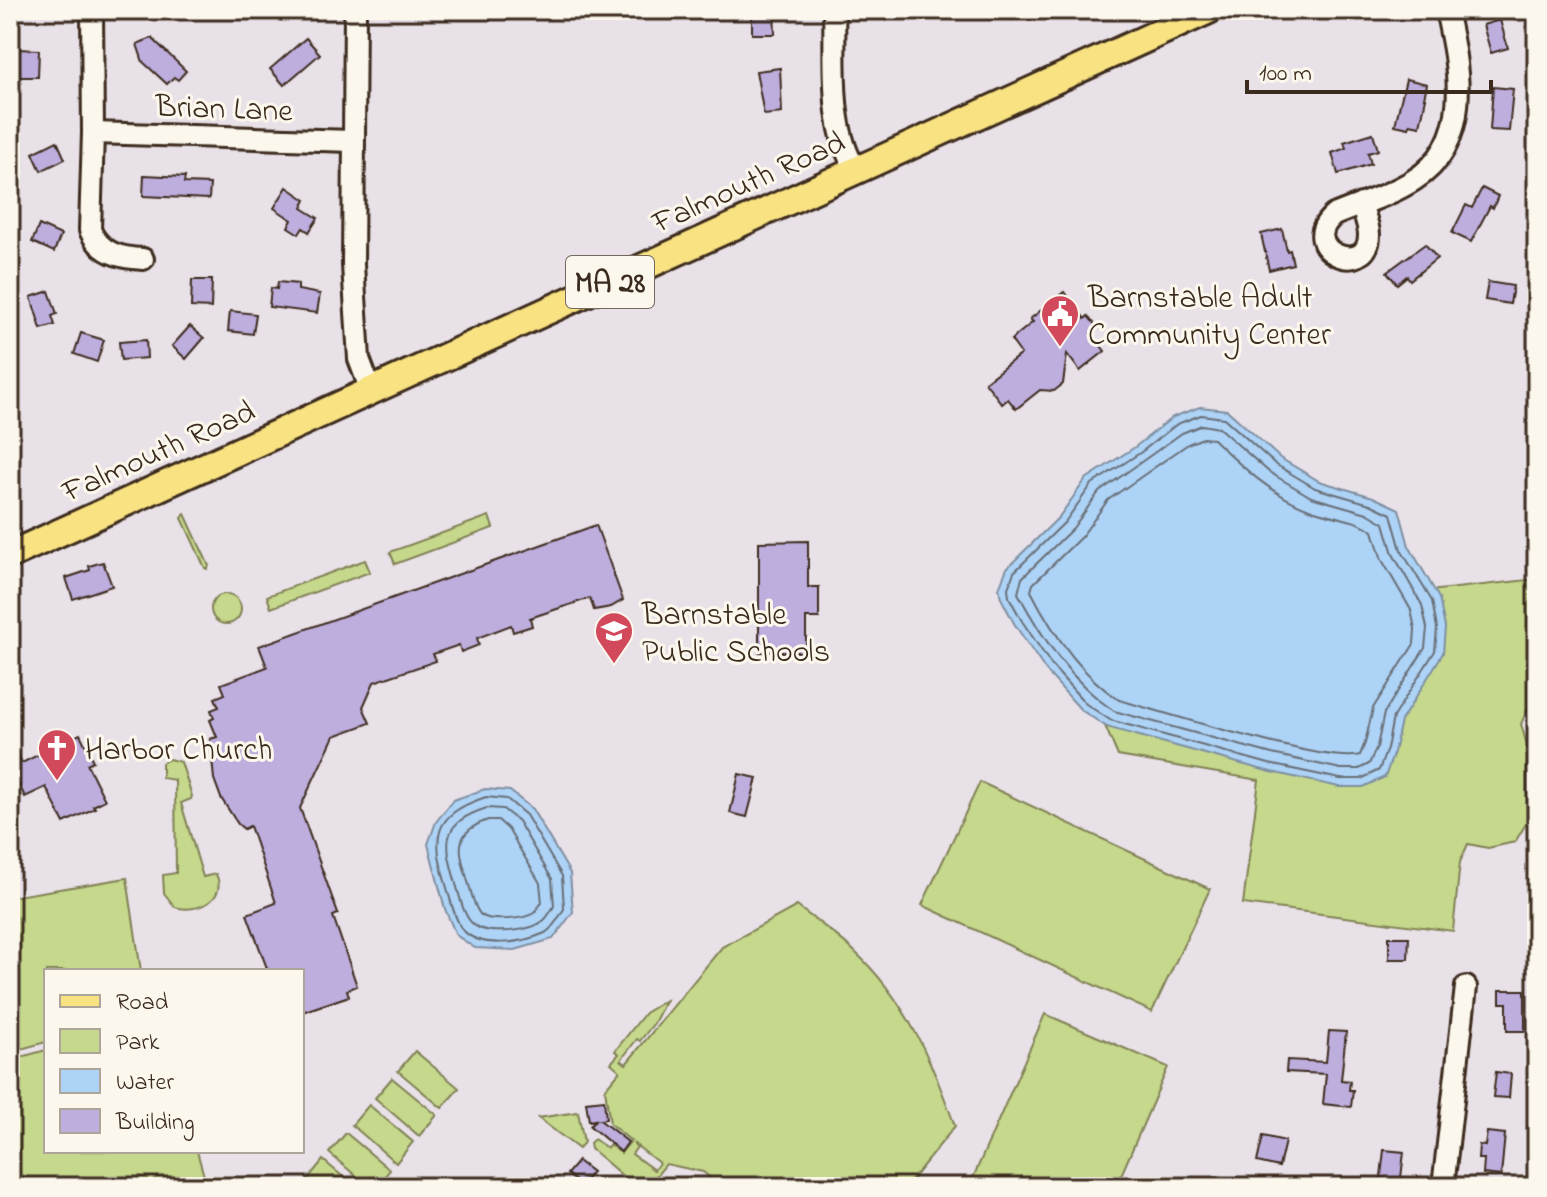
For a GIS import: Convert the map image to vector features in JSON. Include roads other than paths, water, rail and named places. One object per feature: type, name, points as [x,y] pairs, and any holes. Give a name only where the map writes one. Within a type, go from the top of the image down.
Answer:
[{"type":"main road","name":"Falmouth Road","points":[[10,555],[1209,10]]},
{"type":"street","points":[[92,10],[90,230],[94,239],[107,251],[143,259]]},
{"type":"street","points":[[355,10],[353,265],[359,359],[371,391]]},
{"type":"street","points":[[834,10],[839,130],[845,152],[856,170]]},
{"type":"street","points":[[1361,204],[1416,179],[1435,159],[1452,130],[1460,83],[1446,10]]},
{"type":"street","name":"Brian Lane","points":[[93,133],[353,141]]},
{"type":"street","points":[[1443,1187],[1466,987]]},
{"type":"water","points":[[1200,407],[1227,410],[1280,458],[1319,481],[1373,497],[1399,509],[1409,546],[1439,598],[1445,627],[1443,653],[1401,721],[1385,777],[1363,787],[1339,787],[1267,771],[1107,727],[1081,710],[1046,671],[1001,598],[999,588],[1007,568],[1059,517],[1086,479],[1173,417]]},
{"type":"water","points":[[485,789],[510,791],[532,809],[570,873],[573,912],[553,939],[515,950],[475,948],[456,935],[445,909],[428,844],[436,822],[453,800]]},
{"type":"place","name":"Barnstable Adult Community Center","points":[[1060,348]]},
{"type":"place","name":"Barnstable Public Schools","points":[[614,665]]},
{"type":"place","name":"Harbor Church","points":[[57,782]]}]
